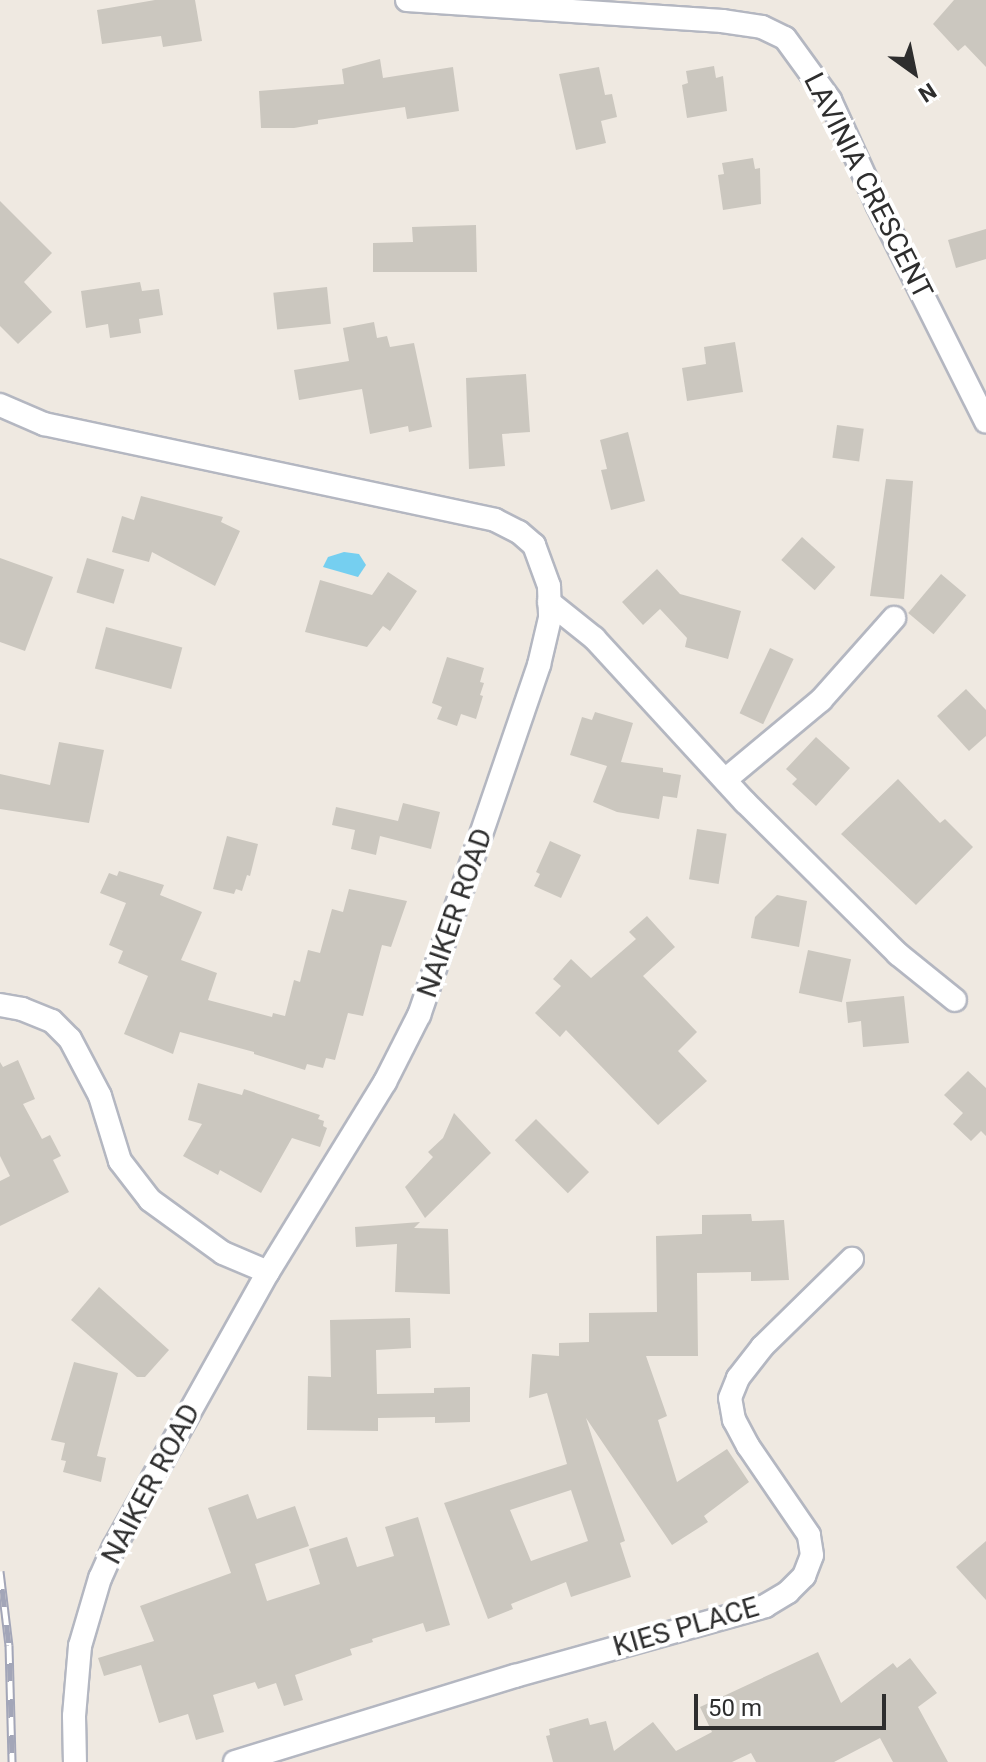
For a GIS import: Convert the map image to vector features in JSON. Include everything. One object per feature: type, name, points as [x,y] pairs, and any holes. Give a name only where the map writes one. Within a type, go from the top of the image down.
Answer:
[{"type":"street","name":"LAVINIA CRESCENT","points":[[407,0],[722,21],[762,27],[785,38],[830,100],[878,206],[986,422]]},
{"type":"street","name":"NAIKER ROAD","points":[[0,405],[44,424],[495,520],[519,532],[534,545],[549,586],[539,665],[419,1015],[385,1082],[268,1272],[114,1547],[100,1578],[80,1646],[75,1762]]},
{"type":"street","points":[[549,602],[594,638],[725,780],[898,954],[955,1000]]},
{"type":"street","points":[[725,780],[821,700],[894,618]]},
{"type":"street","points":[[0,1005],[22,1009],[52,1021],[70,1039],[100,1096],[120,1161],[150,1200],[223,1253],[268,1272]]},
{"type":"street","name":"KIES PLACE","points":[[235,1762],[515,1676],[765,1606],[788,1592],[804,1576],[812,1555],[809,1535],[748,1446],[734,1420],[730,1398],[738,1378],[762,1347],[852,1259]]},
{"type":"water","points":[[344,552],[359,554],[366,565],[358,577],[323,567],[328,557]]},
{"type":"building","points":[[155,0],[195,0],[202,41],[163,47],[161,36],[102,44],[97,10]]},
{"type":"building","points":[[954,0],[986,0],[986,67],[965,45],[958,51],[933,24]]},
{"type":"building","points":[[380,59],[383,78],[453,67],[459,111],[407,119],[405,107],[318,120],[318,124],[294,128],[261,128],[259,91],[344,84],[342,69]]},
{"type":"building","points":[[714,66],[716,78],[723,76],[727,111],[687,118],[682,85],[688,83],[686,71]]},
{"type":"building","points":[[599,67],[605,95],[612,94],[617,117],[601,121],[606,143],[576,150],[559,74]]},
{"type":"building","points":[[753,158],[755,169],[760,168],[761,204],[723,210],[718,175],[724,174],[722,163]]},
{"type":"building","points":[[0,201],[52,253],[24,282],[52,312],[18,344],[0,326]]},
{"type":"building","points":[[476,225],[477,272],[373,272],[373,243],[413,242],[412,227]]},
{"type":"building","points":[[986,229],[986,259],[956,268],[948,240]]},
{"type":"building","points":[[140,282],[142,291],[159,289],[163,315],[139,319],[141,333],[110,338],[108,324],[86,328],[81,291]]},
{"type":"building","points":[[327,287],[331,324],[277,329],[273,293]]},
{"type":"building","points":[[374,322],[377,338],[387,336],[390,347],[414,343],[432,427],[409,432],[408,426],[370,434],[362,389],[299,400],[294,370],[349,361],[343,328]]},
{"type":"building","points":[[735,342],[743,392],[687,401],[682,368],[706,364],[704,347]]},
{"type":"building","points":[[526,374],[530,432],[502,434],[505,466],[469,469],[466,378]]},
{"type":"building","points":[[837,425],[864,429],[859,461],[832,458]]},
{"type":"building","points":[[628,432],[645,501],[611,510],[601,470],[607,469],[600,440]]},
{"type":"building","points":[[886,479],[913,481],[904,599],[870,596]]},
{"type":"building","points":[[141,496],[223,517],[221,522],[240,531],[215,586],[152,552],[149,562],[112,552],[122,516],[134,520]]},
{"type":"building","points":[[802,537],[835,567],[815,590],[781,560]]},
{"type":"building","points":[[0,558],[53,577],[25,651],[0,642]]},
{"type":"building","points":[[87,558],[124,569],[114,604],[76,592]]},
{"type":"building","points":[[657,569],[680,594],[741,611],[728,659],[685,647],[687,638],[660,609],[643,625],[622,602]]},
{"type":"building","points":[[388,572],[417,591],[390,631],[383,626],[367,647],[305,632],[320,580],[372,595]]},
{"type":"building","points":[[941,574],[966,595],[933,634],[908,613]]},
{"type":"building","points":[[106,627],[182,647],[171,689],[95,669]]},
{"type":"building","points":[[770,648],[794,659],[763,724],[740,713]]},
{"type":"building","points":[[447,657],[484,668],[480,682],[484,683],[480,695],[483,696],[476,719],[461,714],[457,726],[437,719],[442,707],[432,703]]},
{"type":"building","points":[[966,689],[986,710],[986,736],[969,751],[937,716]]},
{"type":"building","points":[[595,712],[633,723],[621,762],[663,768],[663,772],[681,775],[677,798],[663,796],[659,819],[617,812],[593,802],[607,766],[570,755],[582,717],[592,720]]},
{"type":"building","points":[[816,737],[850,768],[816,806],[792,784],[797,779],[786,769]]},
{"type":"building","points":[[59,742],[104,750],[89,823],[0,809],[0,774],[50,785]]},
{"type":"building","points":[[898,779],[940,823],[945,819],[973,847],[916,905],[841,834]]},
{"type":"building","points":[[403,803],[440,812],[431,849],[380,836],[376,855],[351,849],[355,830],[332,825],[336,807],[398,821]]},
{"type":"building","points":[[697,829],[727,834],[719,884],[689,879]]},
{"type":"building","points":[[227,836],[258,844],[250,876],[247,875],[242,891],[236,889],[234,894],[213,889]]},
{"type":"building","points":[[550,841],[581,855],[561,898],[534,886],[540,874],[536,872]]},
{"type":"building","points":[[119,871],[164,885],[160,895],[202,912],[181,960],[217,973],[208,1000],[272,1017],[273,1013],[285,1016],[294,980],[300,982],[308,950],[320,953],[332,909],[343,912],[349,889],[407,901],[391,947],[382,945],[363,1016],[348,1013],[335,1060],[326,1058],[323,1068],[307,1064],[305,1070],[180,1032],[173,1054],[124,1034],[148,976],[118,963],[123,951],[109,945],[126,903],[100,893],[109,873],[117,876]]},
{"type":"building","points":[[777,895],[807,901],[799,947],[751,938],[755,917]]},
{"type":"building","points":[[647,916],[675,947],[643,976],[697,1032],[678,1051],[707,1081],[658,1125],[566,1030],[560,1037],[535,1013],[561,986],[553,979],[571,959],[591,978],[636,939],[629,932]]},
{"type":"building","points":[[808,950],[851,959],[842,1002],[799,993]]},
{"type":"building","points":[[904,996],[909,1043],[863,1047],[861,1021],[848,1023],[846,1002]]},
{"type":"building","points":[[18,1060],[35,1099],[23,1104],[42,1139],[50,1135],[61,1156],[53,1160],[69,1192],[0,1226],[0,1181],[10,1176],[0,1156],[0,1062],[3,1067]]},
{"type":"building","points":[[968,1071],[986,1088],[986,1136],[981,1131],[971,1141],[953,1124],[963,1113],[944,1095]]},
{"type":"building","points":[[198,1083],[242,1095],[244,1089],[320,1115],[318,1119],[324,1121],[323,1126],[327,1128],[320,1147],[292,1138],[261,1193],[220,1170],[218,1175],[183,1156],[202,1124],[188,1120]]},
{"type":"building","points":[[454,1113],[491,1153],[425,1218],[405,1187],[433,1157],[428,1152],[443,1138]]},
{"type":"building","points":[[536,1119],[589,1172],[568,1193],[515,1140]]},
{"type":"building","points":[[751,1214],[752,1221],[784,1220],[789,1280],[751,1281],[751,1272],[697,1273],[698,1356],[646,1356],[667,1416],[658,1420],[677,1482],[727,1449],[749,1482],[704,1516],[708,1522],[672,1545],[586,1418],[625,1541],[620,1543],[631,1577],[571,1597],[566,1582],[511,1604],[513,1609],[488,1619],[444,1503],[567,1464],[547,1393],[529,1398],[532,1354],[559,1356],[559,1343],[589,1342],[589,1313],[657,1312],[656,1236],[702,1234],[702,1215]],"holes":[[[571,1490],[588,1541],[531,1561],[510,1510]]]},
{"type":"building","points":[[420,1222],[414,1228],[448,1229],[450,1294],[395,1292],[397,1244],[356,1247],[355,1227]]},
{"type":"building","points":[[99,1287],[169,1350],[145,1377],[137,1377],[71,1320]]},
{"type":"building","points":[[410,1318],[411,1348],[376,1350],[377,1394],[434,1393],[434,1388],[470,1387],[470,1422],[435,1423],[435,1417],[378,1418],[378,1431],[307,1430],[308,1376],[331,1377],[330,1320]]},
{"type":"building","points":[[74,1362],[118,1373],[97,1456],[106,1458],[101,1482],[63,1472],[66,1461],[61,1460],[65,1443],[51,1440]]},
{"type":"building","points":[[248,1494],[257,1519],[295,1506],[309,1546],[255,1564],[267,1601],[320,1584],[309,1549],[347,1537],[357,1567],[394,1556],[385,1527],[418,1517],[450,1625],[426,1632],[423,1623],[372,1639],[373,1642],[350,1649],[352,1655],[295,1675],[303,1700],[284,1706],[276,1683],[258,1689],[255,1682],[213,1695],[224,1732],[196,1740],[188,1714],[159,1723],[141,1665],[104,1676],[98,1658],[154,1641],[140,1606],[231,1573],[208,1508]]},
{"type":"building","points":[[986,1541],[986,1600],[956,1567]]},
{"type":"building","points":[[818,1652],[841,1703],[893,1663],[897,1668],[910,1658],[937,1693],[918,1707],[948,1762],[893,1762],[880,1738],[834,1762],[756,1762],[751,1753],[732,1762],[553,1762],[546,1736],[550,1735],[549,1729],[588,1718],[590,1725],[606,1721],[614,1751],[653,1722],[676,1751],[712,1732],[700,1707]]},
{"type":"railway","points":[[0,1571],[9,1645],[12,1762]]}]
